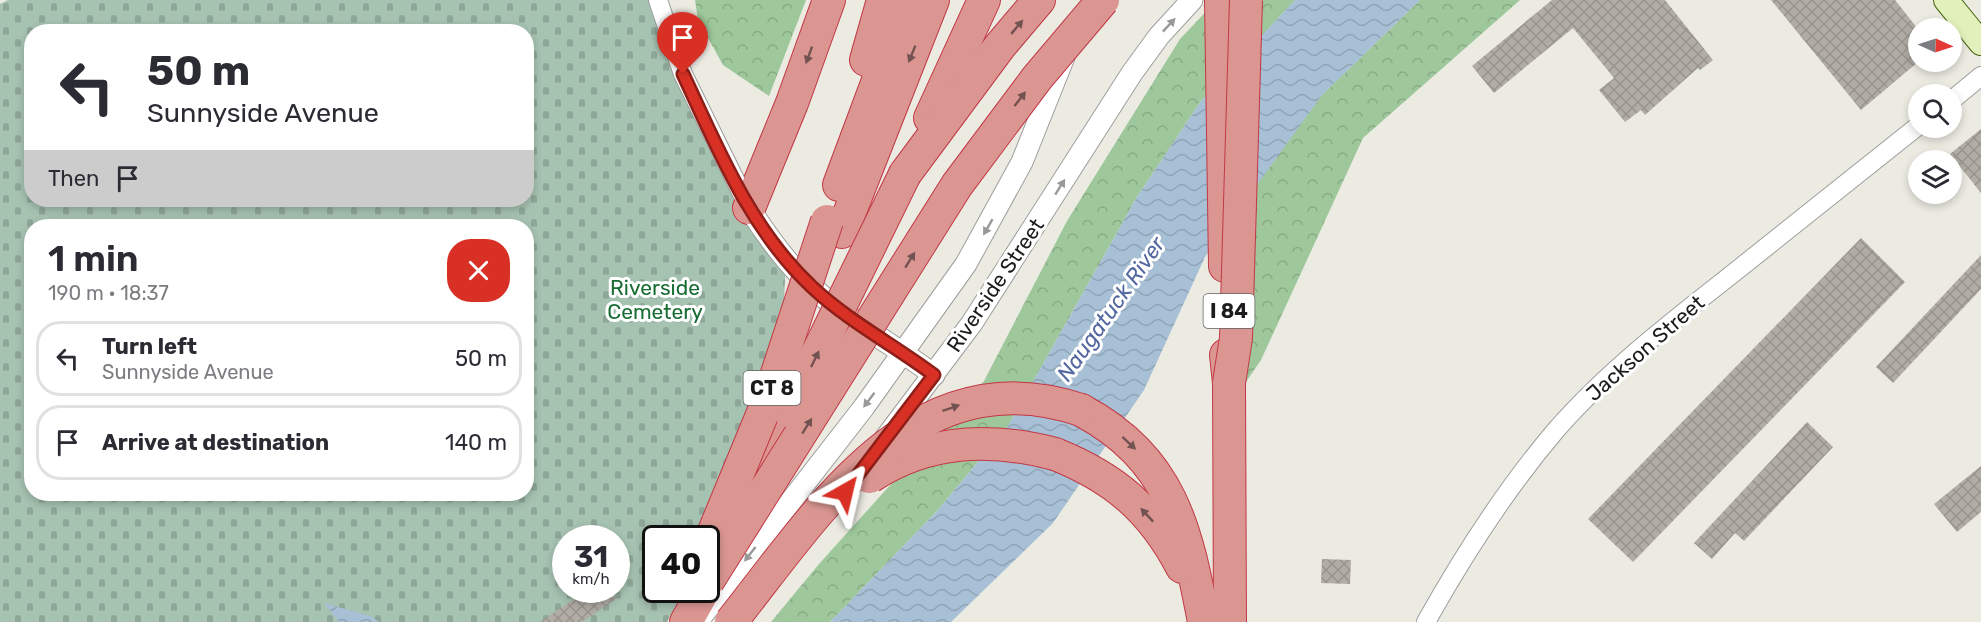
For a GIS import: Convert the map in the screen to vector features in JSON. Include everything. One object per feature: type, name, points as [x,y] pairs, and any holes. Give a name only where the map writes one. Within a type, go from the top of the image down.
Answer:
[{"type":"highway","points":[[749,208],[792,103],[829,0]]},
{"type":"highway","points":[[830,224],[883,0]]},
{"type":"highway","name":"CT 8","points":[[717,525],[769,398],[830,224],[856,135],[908,0]]},
{"type":"highway","points":[[830,224],[933,0]]},
{"type":"highway","points":[[905,174],[984,0]]},
{"type":"highway","name":"CT 8","points":[[720,549],[905,174],[1000,46],[1039,0]]},
{"type":"highway","points":[[720,558],[957,185],[1037,78],[1103,0]]},
{"type":"highway","name":"I 84","points":[[1223,0],[1225,344],[1230,383],[1230,622]]},
{"type":"highway","points":[[1230,383],[1236,339],[1246,0]]},
{"type":"highway","points":[[731,622],[835,495],[886,444],[937,413],[967,403],[998,398],[1056,402],[1081,410],[1120,435],[1150,465],[1168,493],[1181,524],[1202,622]]},
{"type":"highway","points":[[741,622],[810,535],[839,502],[864,480],[890,463],[919,452],[947,446],[1001,442],[1055,454],[1082,465],[1106,478],[1127,495],[1167,538],[1182,567],[1202,622]]},
{"type":"highway","name":"CT 8","points":[[672,622],[688,603]]},
{"type":"highway","name":"CT 8","points":[[686,622],[694,603]]},
{"type":"main road","points":[[1946,0],[1981,43]]},
{"type":"street","points":[[658,0],[672,48],[683,74],[749,208],[767,235],[812,287],[841,311],[934,375]]},
{"type":"street","name":"Riverside Street","points":[[697,622],[905,353],[966,264],[1017,171],[1045,106],[1084,0]]},
{"type":"street","name":"Riverside Street","points":[[746,622],[934,375],[1022,249],[1132,73],[1159,36],[1192,0]]},
{"type":"street","points":[[1962,92],[1981,76]]},
{"type":"street","name":"Jackson Street","points":[[1426,622],[1469,547],[1504,496],[1557,430],[1603,381],[1650,339],[1908,134]]},
{"type":"green space","name":"Riverside Cemetery","points":[[8,0],[659,0],[694,97],[786,259],[783,323],[711,525],[642,525],[642,603],[677,603],[667,622],[0,622],[0,4]]},
{"type":"green space","points":[[695,0],[806,0],[769,96],[723,65],[698,20]]},
{"type":"green space","points":[[1217,0],[1295,0],[1201,101],[1137,197],[1008,426],[937,511],[830,622],[771,622],[819,564],[984,381],[1067,221],[1180,39]]},
{"type":"green space","points":[[1420,0],[1520,0],[1363,138],[1261,360],[1224,414],[1242,202],[1322,95]]},
{"type":"water","name":"Naugatuck River","points":[[1295,0],[1420,0],[1322,95],[1205,257],[1144,390],[1053,523],[951,622],[830,622],[937,511],[1008,426],[1137,197],[1201,101]]},
{"type":"water","points":[[324,603],[370,616],[379,622],[339,622]]},
{"type":"building","points":[[1552,0],[1665,0],[1713,60],[1700,70],[1698,68],[1645,115],[1641,110],[1625,122],[1599,90],[1614,78],[1573,28],[1494,93],[1472,66]]},
{"type":"building","points":[[1771,0],[1895,0],[1909,18],[1908,70],[1861,110]]},
{"type":"building","points":[[1981,129],[1981,193],[1962,169],[1962,150],[1955,150]]},
{"type":"building","points":[[1861,238],[1905,282],[1633,562],[1588,519]]},
{"type":"building","points":[[1981,255],[1981,289],[1893,383],[1876,367]]},
{"type":"building","points":[[1807,422],[1833,447],[1744,541],[1735,533],[1712,559],[1694,543]]},
{"type":"building","points":[[1981,466],[1981,512],[1957,532],[1934,504]]},
{"type":"building","points":[[1322,559],[1351,560],[1350,584],[1321,583]]},
{"type":"building","points":[[568,603],[610,603],[582,622],[540,622]]},
{"type":"route","points":[[683,74],[728,170],[749,208],[786,259],[812,287],[841,311],[934,375],[845,492]]}]
